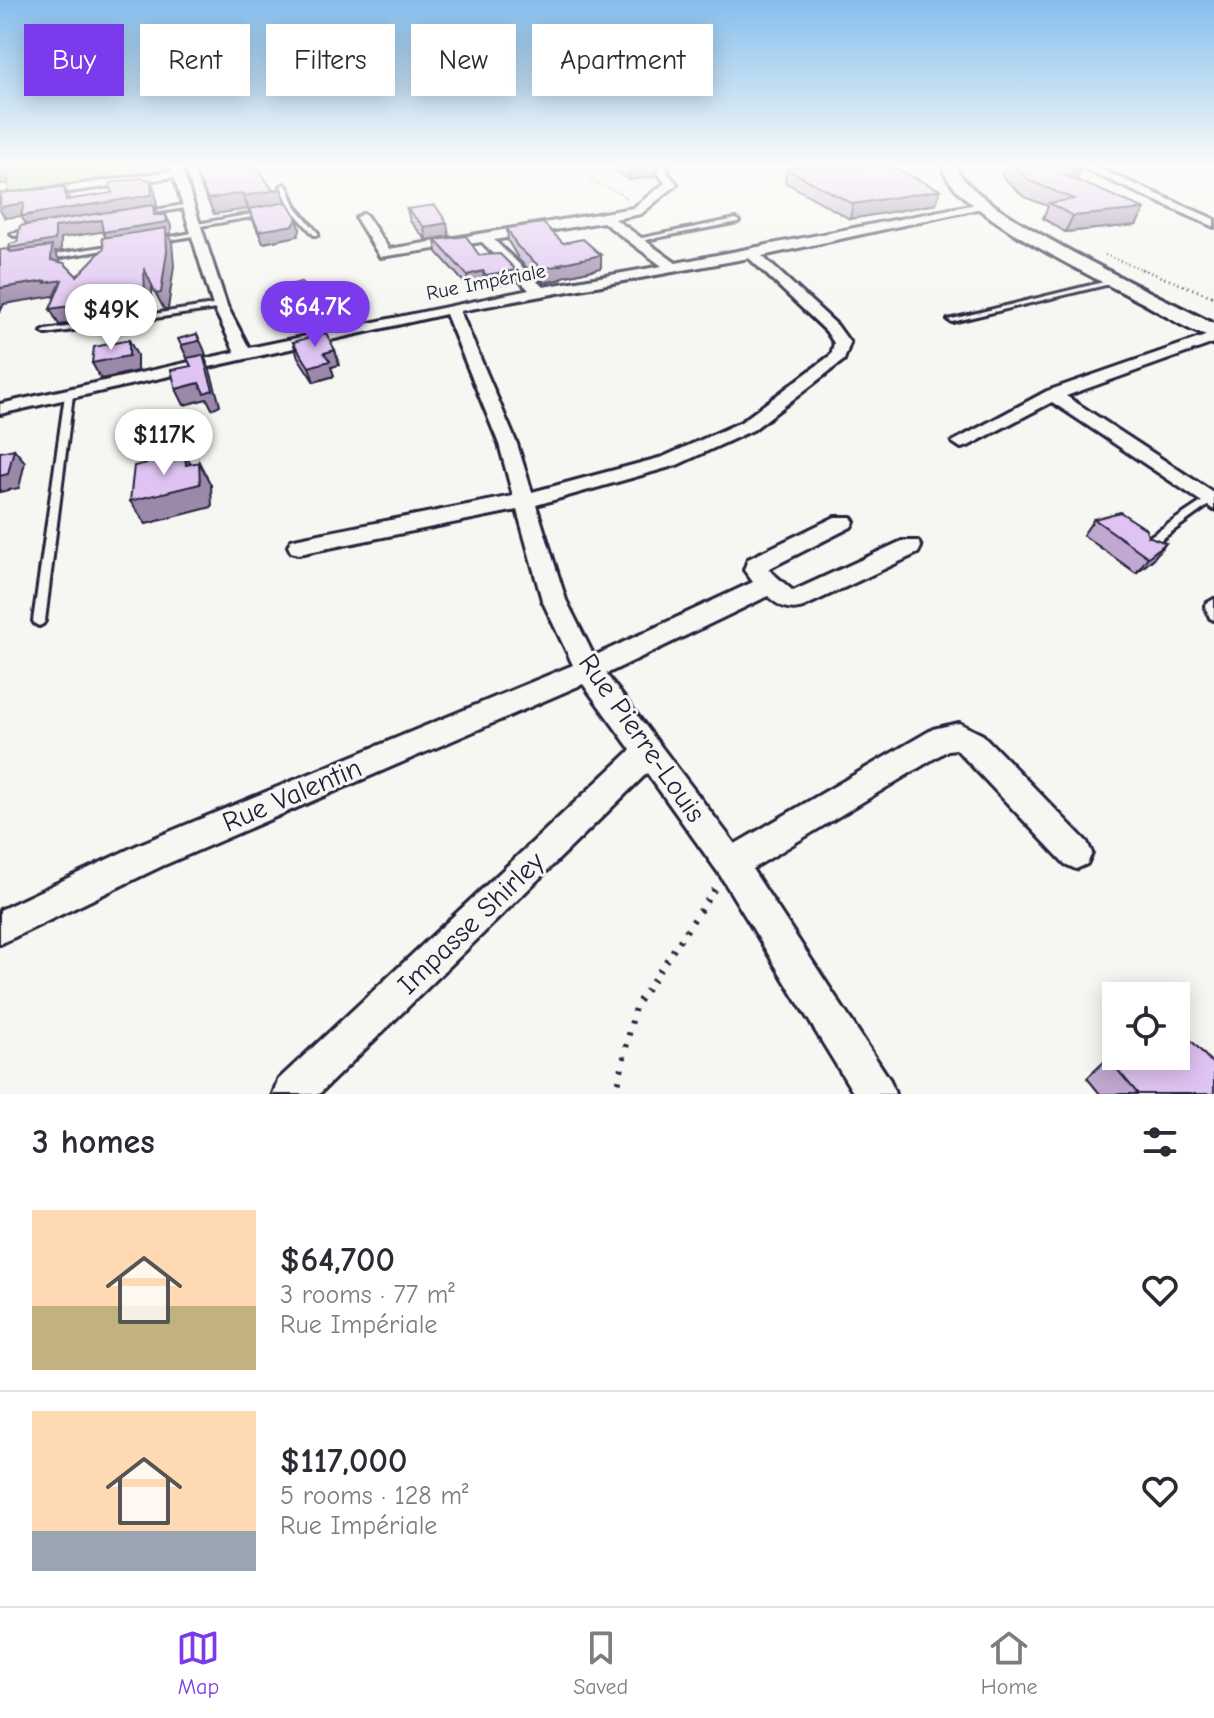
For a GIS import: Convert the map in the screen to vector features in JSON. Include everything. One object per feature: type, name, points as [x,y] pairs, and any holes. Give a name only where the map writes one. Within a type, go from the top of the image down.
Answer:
[{"type":"street","points":[[192,217],[220,306],[243,352]]},
{"type":"street","points":[[362,218],[382,254],[611,217]]},
{"type":"street","name":"Rue Impériale","points":[[0,409],[243,352],[451,308],[752,254],[922,217]]},
{"type":"street","points":[[1001,217],[1025,233],[1214,332]]},
{"type":"street","points":[[605,218],[673,268]]},
{"type":"street","points":[[485,238],[540,292]]},
{"type":"street","points":[[299,546],[525,501],[670,461],[747,426],[838,357],[842,343],[832,328],[752,254]]},
{"type":"street","name":"Rue Pierre-Louis","points":[[451,308],[508,444],[554,600],[588,670],[731,864],[876,1094]]},
{"type":"street","points":[[961,442],[1053,395],[1214,338]]},
{"type":"street","points":[[1053,395],[1211,502]]},
{"type":"street","points":[[843,522],[756,565],[755,570],[786,599],[795,601],[910,547]]},
{"type":"street","name":"Rue Valentin","points":[[0,927],[151,855],[588,670],[769,585]]},
{"type":"street","points":[[731,864],[943,738],[959,736],[973,744],[1076,853]]},
{"type":"street","name":"Impasse Shirley","points":[[292,1094],[650,751]]},
{"type":"lane","points":[[153,241],[251,217]]},
{"type":"lane","points":[[301,217],[316,234]]},
{"type":"lane","points":[[635,240],[736,221]]},
{"type":"lane","points":[[14,234],[43,229]]},
{"type":"lane","points":[[34,260],[123,245]]},
{"type":"lane","points":[[952,320],[1116,281]]},
{"type":"lane","points":[[46,332],[220,306]]},
{"type":"lane","points":[[39,621],[69,395]]},
{"type":"lane","points":[[1142,547],[1211,502]]},
{"type":"lane","points":[[1214,604],[1211,606],[1214,615]]},
{"type":"path","points":[[1095,252],[1214,297]]},
{"type":"path","points":[[616,1094],[635,1007],[731,864]]},
{"type":"building","points":[[77,217],[166,217],[167,222],[103,232],[101,220],[55,227],[55,240],[9,248],[10,244],[17,242],[20,226]]},
{"type":"building","points":[[253,217],[297,218],[294,225],[259,231]]},
{"type":"building","points":[[415,217],[443,217],[447,223],[424,227]]},
{"type":"building","points":[[543,223],[563,243],[583,239],[601,255],[542,269],[517,246],[507,228]]},
{"type":"building","points":[[166,228],[167,251],[161,293],[156,294],[144,268],[145,295],[50,309],[62,280],[0,288],[0,250],[11,252],[52,246],[51,260],[64,263],[77,276],[104,248],[102,238]]},
{"type":"building","points":[[466,236],[479,255],[500,254],[516,270],[467,275],[435,240]]},
{"type":"building","points":[[301,282],[316,308],[275,314],[266,292]]},
{"type":"building","points":[[326,333],[335,350],[324,353],[330,361],[309,367],[293,342]]},
{"type":"building","points":[[197,334],[199,341],[181,345],[178,339]]},
{"type":"building","points":[[129,340],[129,356],[92,363],[94,347]]},
{"type":"building","points":[[203,355],[213,390],[204,393],[199,383],[176,389],[171,370],[191,366],[187,358]]},
{"type":"building","points":[[14,449],[8,474],[0,476],[0,452]]},
{"type":"building","points":[[185,454],[186,465],[199,462],[200,484],[130,501],[134,466]]},
{"type":"building","points":[[1120,512],[1146,529],[1148,536],[1166,543],[1148,557],[1094,519]]},
{"type":"building","points":[[1190,1039],[1214,1065],[1214,1094],[1138,1094],[1118,1070],[1190,1070]]}]
